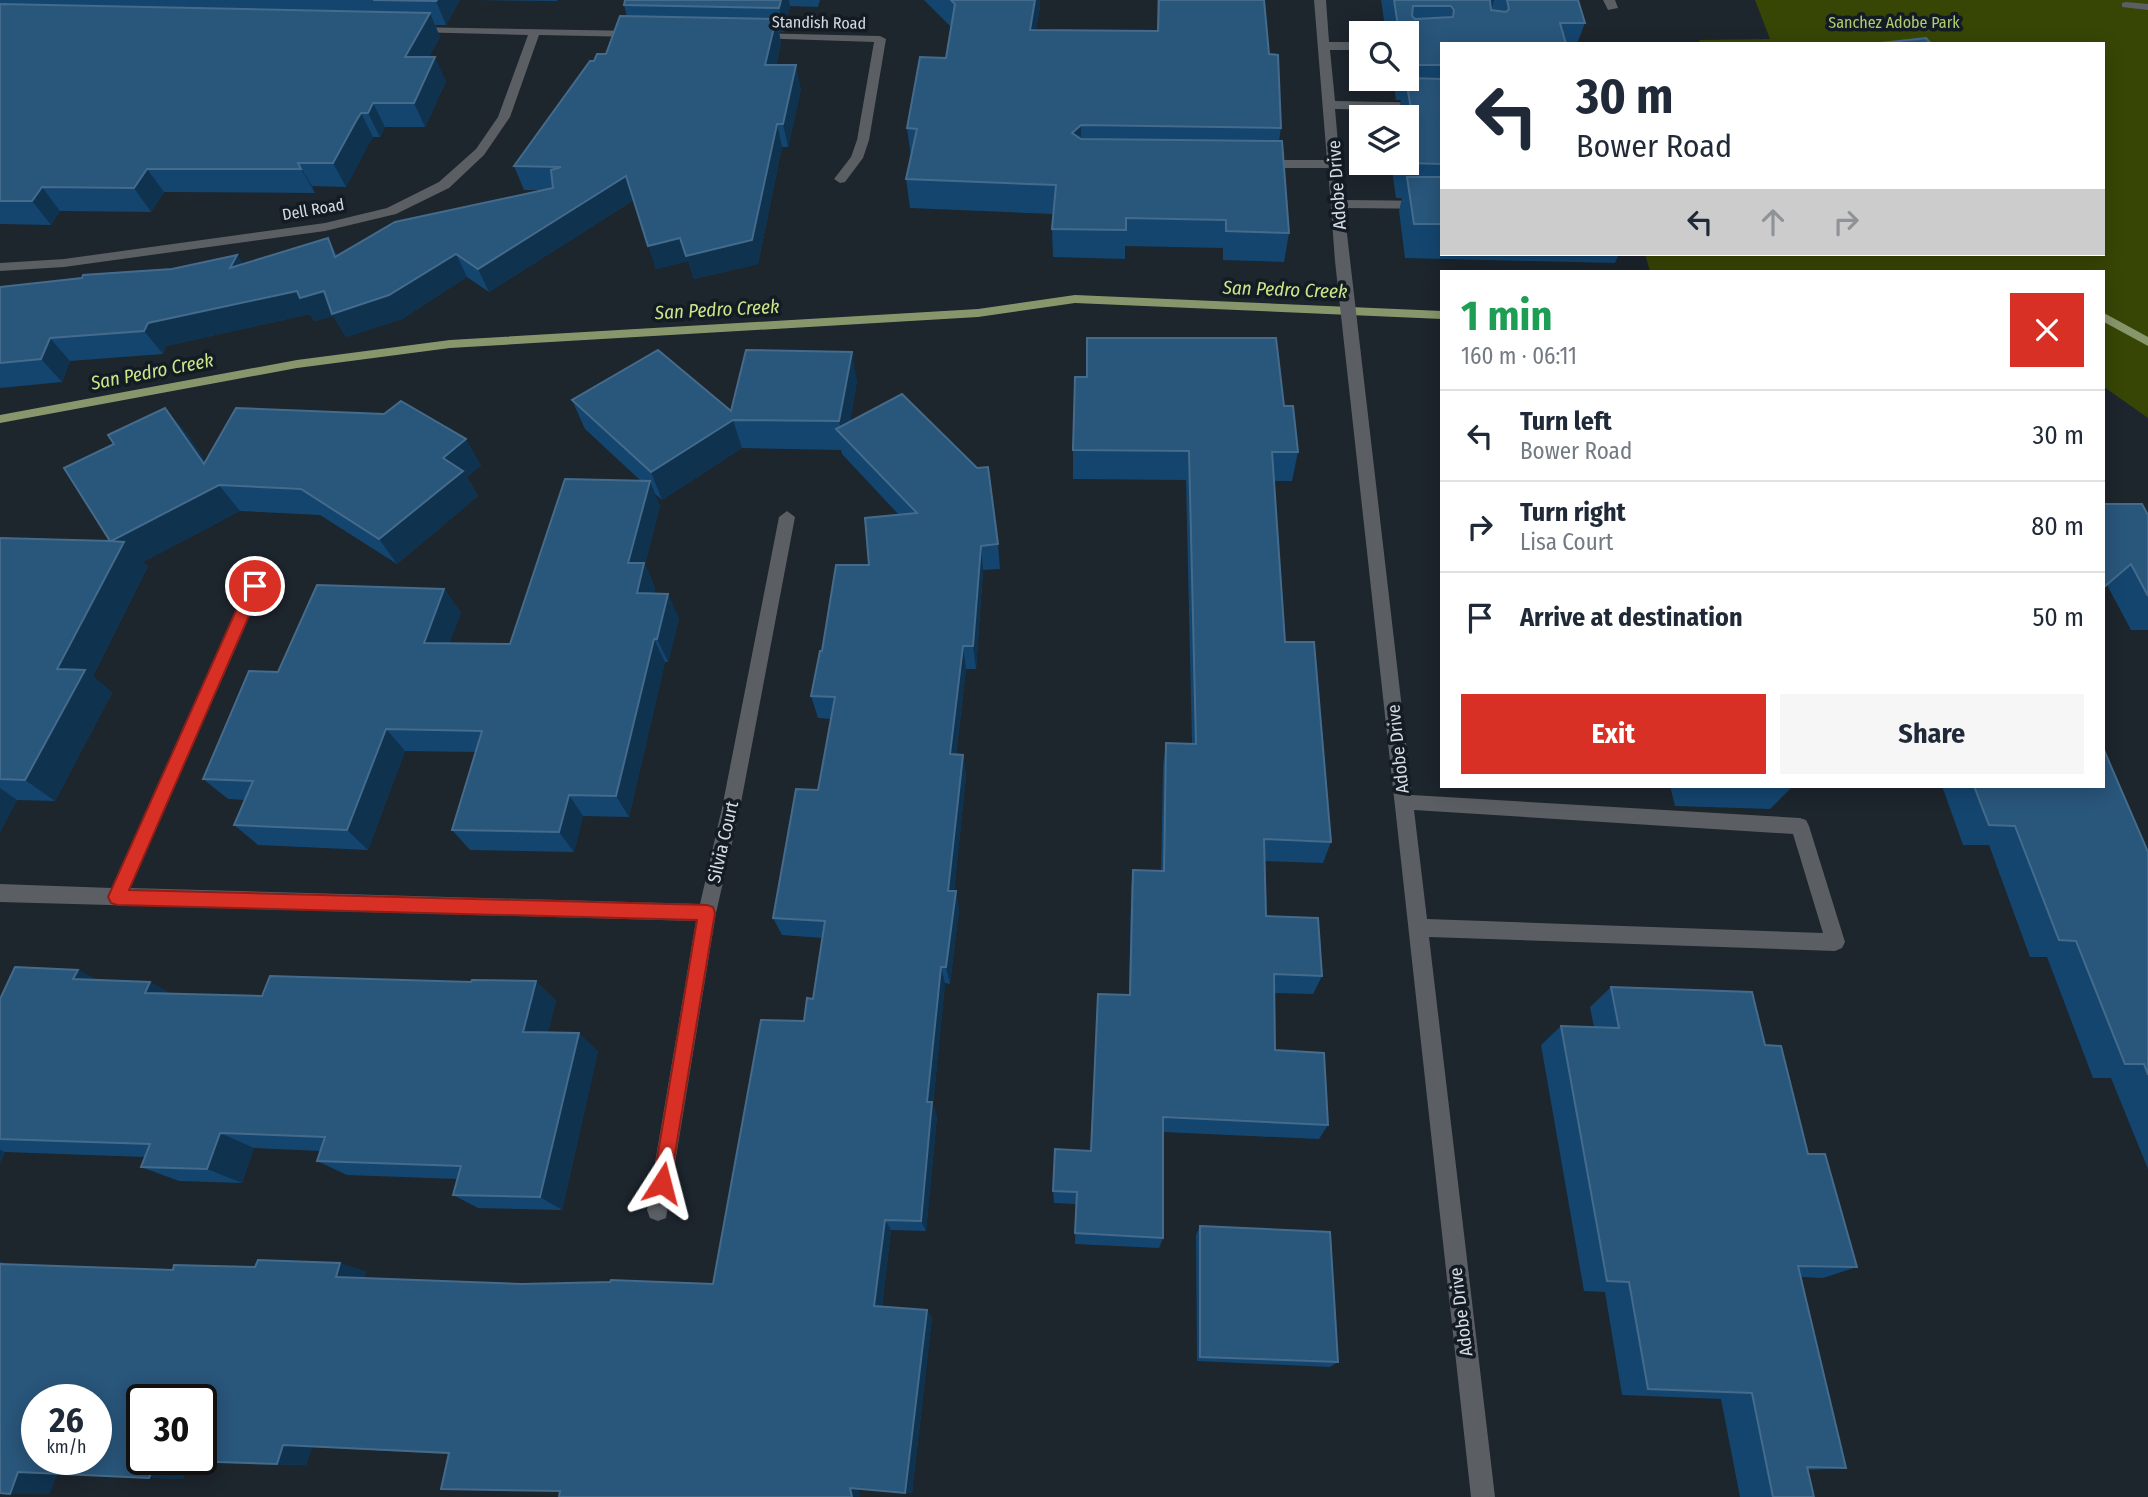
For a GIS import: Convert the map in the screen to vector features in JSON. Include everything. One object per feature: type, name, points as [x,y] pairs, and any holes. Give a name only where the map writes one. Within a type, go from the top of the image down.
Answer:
[{"type":"street","name":"Adobe Drive","points":[[1320,0],[1331,105],[1342,261],[1483,1497]]},
{"type":"street","points":[[2126,5],[2148,7]]},
{"type":"street","points":[[398,29],[646,34]]},
{"type":"street","name":"Dell Road","points":[[0,267],[64,263],[325,227],[391,211],[444,185],[480,152],[504,117],[536,31]]},
{"type":"street","name":"Standish Road","points":[[743,36],[880,39],[863,140],[857,159],[840,179]]},
{"type":"street","points":[[1326,46],[1349,46]]},
{"type":"street","points":[[1331,105],[1440,107]]},
{"type":"street","points":[[1254,163],[1335,164]]},
{"type":"street","points":[[1338,204],[1440,205]]},
{"type":"street","name":"Silvia Court","points":[[658,1210],[707,913],[732,808],[787,517]]},
{"type":"street","points":[[117,897],[255,586]]},
{"type":"street","points":[[1404,802],[1800,826],[1835,942],[1418,928]]},
{"type":"street","points":[[0,894],[707,913]]},
{"type":"green space","name":"Sanchez Adobe Park","points":[[1755,0],[2148,0],[2148,418],[2105,388],[2105,270],[1650,270],[1646,256],[2105,256],[2105,42],[1699,40],[1770,39]]},
{"type":"building","points":[[373,0],[437,0],[436,1]]},
{"type":"building","points":[[625,0],[781,0],[779,8],[624,5]]},
{"type":"building","points":[[951,0],[1035,0],[1030,30],[1158,31],[1159,0],[1264,0],[1269,54],[1278,55],[1281,128],[1081,125],[1072,133],[1081,139],[1282,141],[1289,233],[1226,231],[1226,220],[1126,218],[1126,230],[1052,229],[1056,185],[906,179],[917,129],[907,128],[920,57],[946,58],[955,4]]},
{"type":"building","points":[[1394,0],[1490,0],[1491,10],[1506,12],[1509,9],[1507,0],[1578,0],[1585,23],[1560,23],[1565,42],[1440,42],[1440,65],[1419,65],[1419,21],[1397,21]],"holes":[[[1413,6],[1451,6],[1454,10],[1453,17],[1415,19],[1412,16]]]},
{"type":"building","points":[[0,4],[430,13],[405,57],[435,57],[414,103],[373,103],[368,113],[361,113],[333,163],[298,163],[301,169],[147,169],[134,188],[42,187],[32,201],[0,201]]},
{"type":"building","points":[[620,16],[776,19],[765,65],[796,65],[783,124],[777,124],[752,240],[686,256],[680,238],[648,246],[626,176],[478,269],[456,254],[389,295],[332,314],[324,291],[300,298],[297,291],[148,323],[144,331],[50,338],[41,359],[0,363],[0,287],[82,278],[83,275],[172,269],[237,255],[230,268],[328,238],[335,257],[395,222],[553,188],[551,170],[561,167],[514,166],[590,61],[594,61],[597,54],[606,54]]},
{"type":"building","points":[[1926,38],[1929,42],[1890,42]]},
{"type":"building","points":[[1419,78],[1440,79],[1440,164],[1419,163],[1419,105],[1410,105],[1408,91],[1419,91]]},
{"type":"building","points":[[1407,177],[1440,177],[1440,224],[1414,224]]},
{"type":"building","points":[[1087,338],[1276,338],[1284,406],[1293,406],[1298,452],[1272,452],[1285,642],[1314,642],[1331,842],[1264,839],[1266,916],[1318,918],[1322,976],[1274,974],[1275,1050],[1324,1053],[1328,1125],[1163,1117],[1163,1238],[1075,1233],[1077,1192],[1053,1191],[1055,1149],[1091,1151],[1098,994],[1130,995],[1133,870],[1164,871],[1166,743],[1196,744],[1189,451],[1073,450],[1075,377],[1087,377]]},
{"type":"building","points":[[658,350],[731,411],[746,350],[852,352],[839,421],[733,420],[651,472],[572,400]]},
{"type":"building","points":[[902,394],[977,468],[988,467],[998,544],[981,546],[973,646],[963,646],[950,754],[963,755],[948,891],[956,891],[946,967],[941,967],[927,1102],[932,1102],[921,1221],[885,1220],[874,1306],[927,1310],[905,1493],[850,1488],[852,1497],[559,1497],[560,1491],[441,1489],[449,1453],[283,1445],[277,1464],[217,1462],[217,1384],[126,1384],[126,1475],[150,1475],[149,1478],[84,1475],[112,1475],[112,1384],[21,1384],[21,1472],[18,1472],[10,1494],[0,1493],[0,1264],[173,1270],[174,1265],[255,1267],[258,1260],[340,1263],[336,1277],[522,1284],[611,1280],[713,1284],[761,1020],[804,1021],[807,998],[813,999],[825,921],[773,918],[796,789],[818,790],[835,697],[811,696],[822,651],[836,565],[869,565],[865,518],[917,513],[836,429]]},
{"type":"building","points":[[401,401],[466,439],[443,458],[463,471],[379,539],[301,489],[219,485],[111,541],[124,542],[57,669],[85,670],[25,780],[0,779],[0,538],[110,541],[64,468],[114,444],[108,435],[165,408],[204,464],[236,408],[384,414]]},
{"type":"building","points":[[565,479],[650,481],[628,563],[644,563],[637,593],[668,594],[657,639],[654,639],[616,796],[569,795],[559,832],[452,830],[482,731],[386,729],[347,830],[234,825],[253,781],[203,779],[249,671],[278,672],[317,585],[444,589],[424,643],[510,644]]},
{"type":"building","points":[[2105,504],[2142,504],[2148,515],[2148,596],[2131,564],[2105,586]]},
{"type":"building","points":[[2105,752],[2148,852],[2148,1075],[2144,1064],[2125,1064],[2076,941],[2059,940],[2015,826],[1989,825],[1975,788],[2105,788]]},
{"type":"building","points":[[15,967],[78,970],[73,979],[150,982],[145,993],[262,996],[270,976],[471,982],[536,981],[523,1032],[579,1033],[540,1197],[453,1195],[461,1166],[317,1161],[325,1137],[220,1133],[207,1169],[141,1167],[150,1144],[0,1139],[0,999]]},
{"type":"building","points":[[1611,987],[1752,992],[1765,1045],[1781,1046],[1808,1154],[1825,1154],[1857,1267],[1798,1266],[1846,1468],[1807,1467],[1814,1497],[1773,1497],[1752,1393],[1648,1389],[1629,1282],[1607,1281],[1561,1026],[1619,1028]]},
{"type":"building","points":[[1200,1226],[1330,1232],[1338,1362],[1200,1357]]},
{"type":"waterway","name":"San Pedro Creek","points":[[0,419],[297,364],[450,344],[978,313],[1075,299],[1440,315]]},
{"type":"waterway","name":"San Pedro Creek","points":[[2105,318],[2148,342]]},
{"type":"route","points":[[255,586],[117,897],[707,913],[662,1183]]}]
